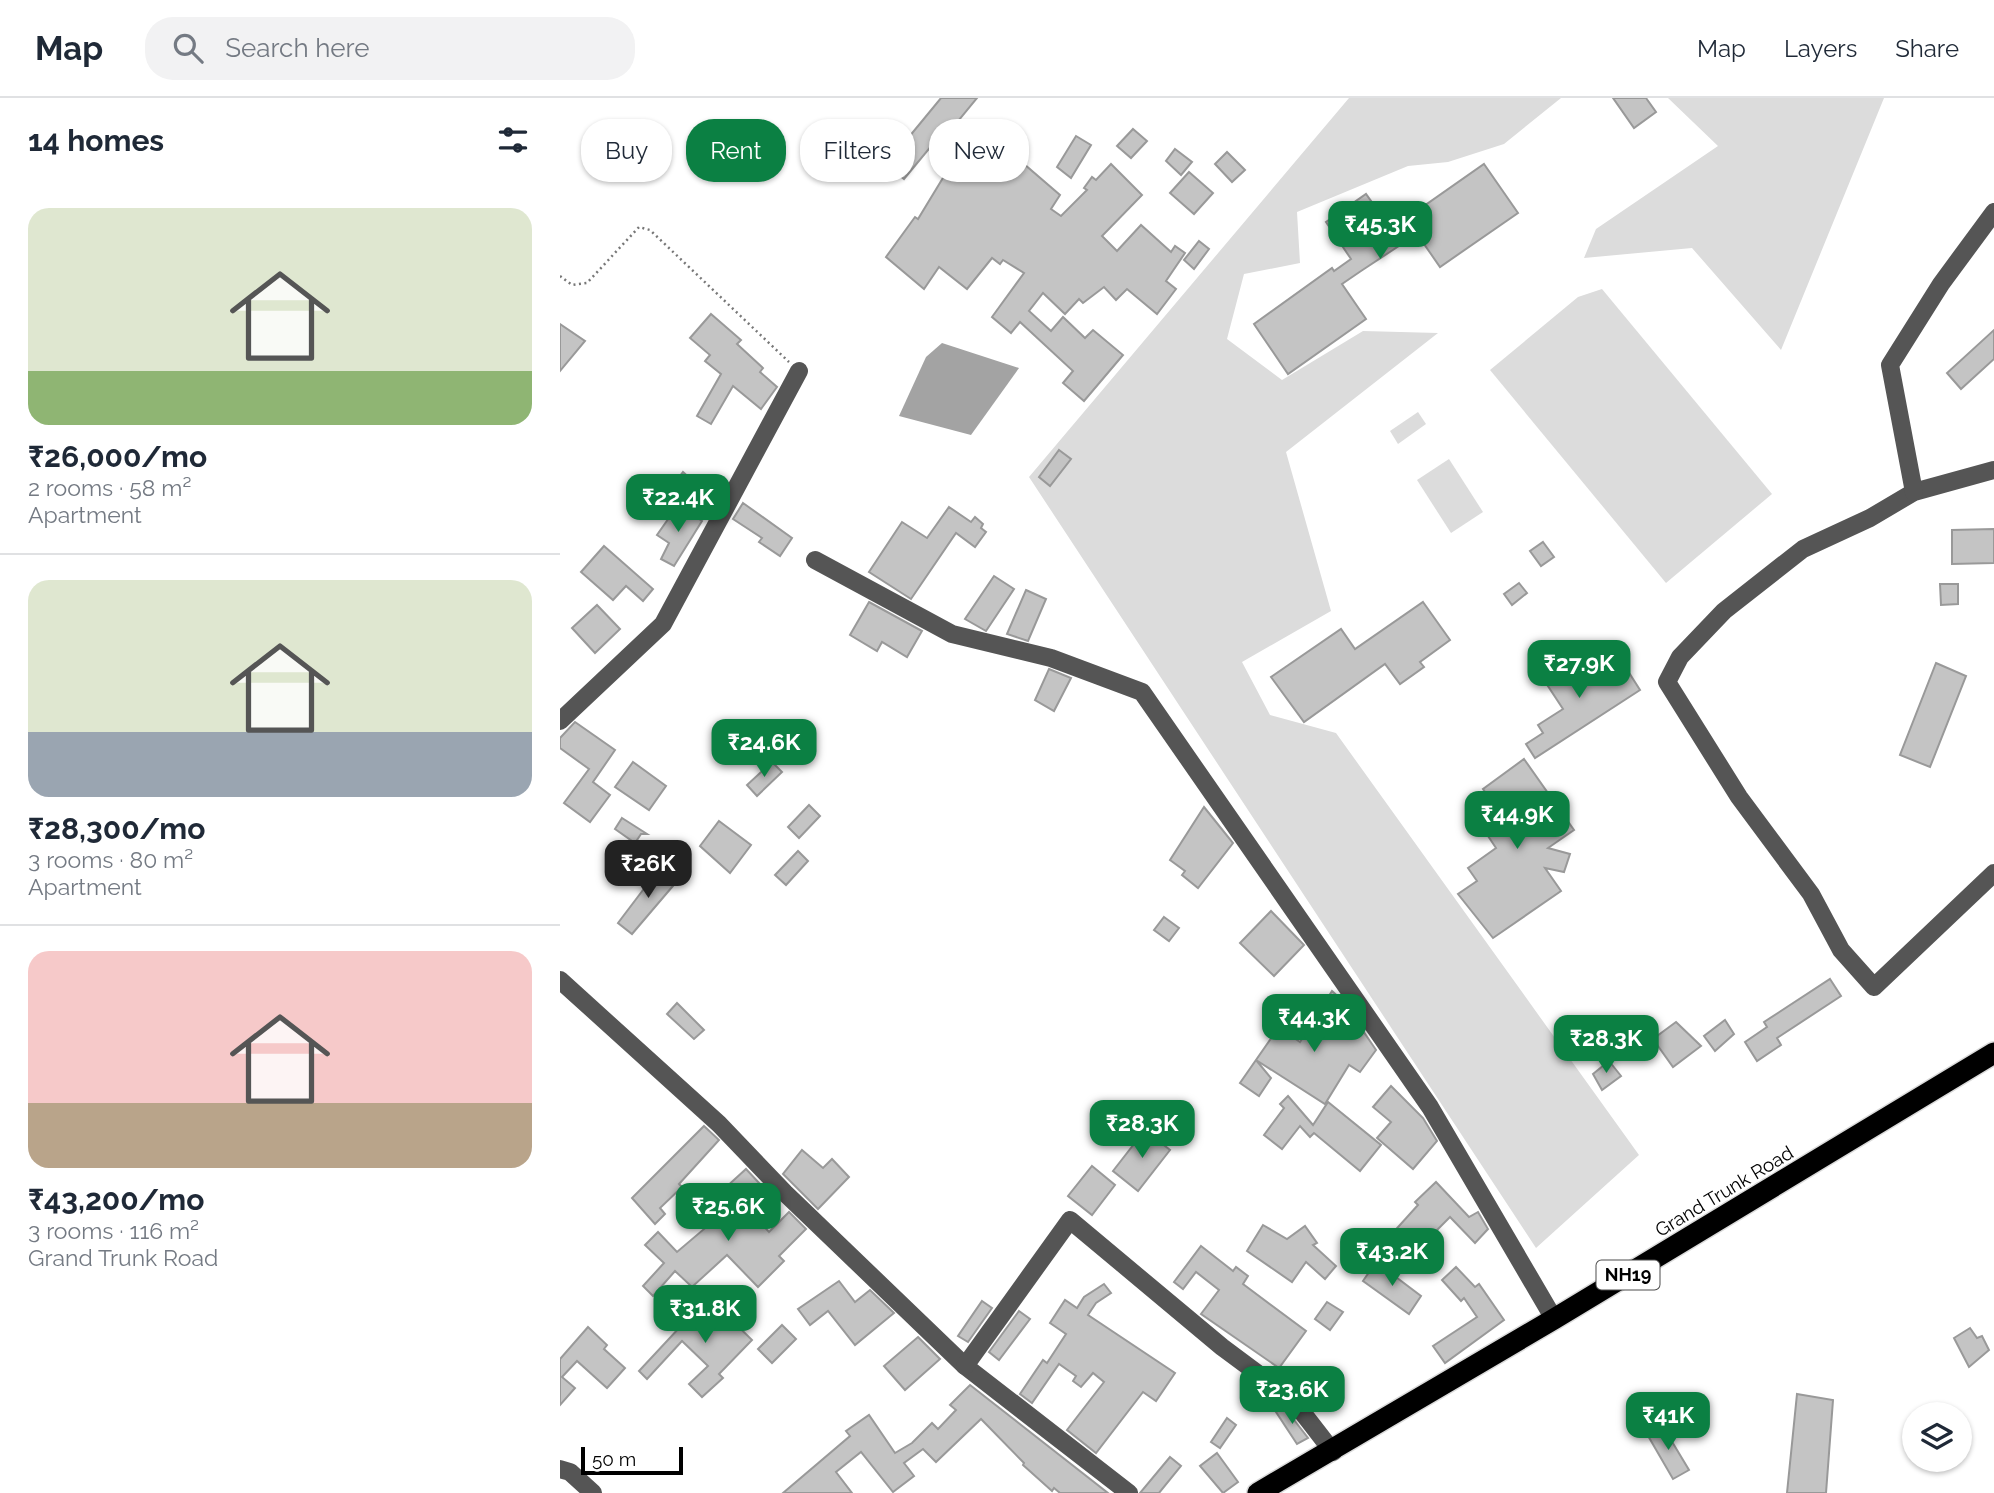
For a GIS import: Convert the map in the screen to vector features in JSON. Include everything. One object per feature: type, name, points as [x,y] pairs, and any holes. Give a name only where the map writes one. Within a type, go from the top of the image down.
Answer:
[{"type":"highway","name":"Grand Trunk Road","points":[[1258,1493],[1333,1452],[1554,1320],[1994,1052]]},
{"type":"street","points":[[1914,492],[1890,365],[1941,284],[1994,212]]},
{"type":"street","points":[[560,721],[663,624],[799,371]]},
{"type":"street","points":[[1994,470],[1914,492],[1870,518],[1803,549],[1724,611],[1680,657],[1667,682],[1740,797],[1811,894],[1841,950],[1874,987],[1994,873]]},
{"type":"street","points":[[815,559],[952,634],[1051,658],[1142,692],[1430,1107],[1554,1320]]},
{"type":"street","points":[[560,980],[719,1124],[785,1194],[965,1366],[1129,1493]]},
{"type":"street","points":[[965,1366],[1070,1220],[1222,1347],[1292,1399],[1333,1452]]},
{"type":"street","points":[[560,1469],[570,1472],[593,1493]]},
{"type":"path","points":[[560,276],[572,285],[587,283],[639,227],[650,230],[799,371]]},
{"type":"shaded area","points":[[1349,98],[1561,98],[1504,144],[1448,162],[1408,166],[1297,212],[1300,263],[1244,274],[1227,339],[1282,380],[1363,331],[1438,333],[1286,452],[1331,611],[1242,662],[1270,715],[1336,733],[1639,1155],[1536,1248],[1029,477]]},
{"type":"shaded area","points":[[1668,98],[1884,98],[1781,350],[1692,248],[1584,258],[1596,229],[1718,146]]},
{"type":"shaded area","points":[[1602,289],[1772,494],[1666,583],[1490,370],[1578,297]]},
{"type":"shaded area","points":[[942,343],[1019,368],[971,435],[899,416],[926,357]]},
{"type":"shaded area","points":[[1418,412],[1426,424],[1398,444],[1390,431]]},
{"type":"shaded area","points":[[1449,459],[1483,512],[1451,533],[1417,480]]},
{"type":"building","points":[[941,98],[977,98],[960,119],[929,119],[929,149],[915,166],[915,130]]},
{"type":"building","points":[[1613,98],[1646,98],[1656,112],[1634,128]]},
{"type":"building","points":[[1133,129],[1147,141],[1131,158],[1117,146]]},
{"type":"building","points":[[1076,136],[1091,145],[1071,178],[1057,167]]},
{"type":"building","points":[[1175,149],[1192,162],[1181,175],[1166,161]]},
{"type":"building","points":[[1227,152],[1245,170],[1232,182],[1215,164]]},
{"type":"building","points":[[1111,164],[1142,195],[1102,236],[1117,251],[1141,225],[1171,252],[1175,246],[1185,253],[1166,281],[1176,289],[1157,314],[1127,289],[1116,300],[1104,287],[1083,303],[1079,299],[1065,314],[1043,293],[1029,311],[1051,331],[1063,317],[1085,338],[1093,330],[1123,355],[1084,401],[1063,383],[1073,371],[1020,322],[1011,333],[992,317],[1024,273],[1003,260],[1000,264],[992,258],[967,289],[939,267],[924,289],[886,257],[915,217],[918,219],[940,182],[1029,182],[1029,168],[1060,195],[1051,209],[1061,216],[1087,190],[1084,188],[1092,177],[1096,180]]},
{"type":"building","points":[[1484,164],[1518,213],[1440,267],[1417,234],[1342,284],[1366,319],[1288,374],[1254,324],[1332,268],[1334,271],[1351,259],[1326,222],[1366,194],[1391,229]]},
{"type":"building","points":[[1189,172],[1213,193],[1194,214],[1170,193]]},
{"type":"building","points":[[1199,241],[1209,249],[1194,269],[1184,260]]},
{"type":"building","points":[[711,314],[741,340],[737,344],[763,368],[760,372],[777,387],[761,409],[733,386],[711,424],[697,416],[721,374],[705,361],[710,355],[690,338]]},
{"type":"building","points":[[560,324],[585,341],[560,371]]},
{"type":"building","points":[[1994,330],[1994,359],[1961,389],[1947,373]]},
{"type":"building","points":[[1059,450],[1071,459],[1050,486],[1039,477]]},
{"type":"building","points":[[683,472],[693,481],[674,505],[664,497]]},
{"type":"building","points":[[743,503],[792,538],[780,556],[759,542],[762,538],[733,519]]},
{"type":"building","points":[[678,505],[702,521],[674,566],[661,559],[669,543],[657,535]]},
{"type":"building","points":[[949,507],[971,522],[975,517],[983,524],[981,528],[986,532],[975,547],[956,533],[911,599],[869,572],[902,522],[927,538]]},
{"type":"building","points":[[1994,529],[1994,563],[1952,564],[1952,530]]},
{"type":"building","points":[[1543,542],[1554,557],[1541,566],[1530,551]]},
{"type":"building","points":[[604,546],[653,589],[643,601],[626,586],[613,600],[581,572]]},
{"type":"building","points":[[994,576],[1014,589],[986,631],[965,619]]},
{"type":"building","points":[[1519,583],[1527,593],[1512,605],[1504,594]]},
{"type":"building","points":[[1940,584],[1958,584],[1958,604],[1941,605]]},
{"type":"building","points":[[1026,590],[1046,599],[1028,641],[1007,634]]},
{"type":"building","points":[[869,602],[922,631],[907,657],[882,642],[877,651],[850,635]]},
{"type":"building","points":[[1423,602],[1450,640],[1420,662],[1424,667],[1400,684],[1385,664],[1304,722],[1271,677],[1341,629],[1355,649]]},
{"type":"building","points":[[597,605],[620,629],[595,653],[572,628]]},
{"type":"building","points":[[1583,650],[1604,683],[1626,668],[1640,690],[1535,758],[1526,744],[1543,733],[1538,725],[1563,709],[1542,677]]},
{"type":"building","points":[[1936,663],[1966,676],[1930,767],[1900,755]]},
{"type":"building","points":[[1049,669],[1071,678],[1054,711],[1035,700]]},
{"type":"building","points":[[575,722],[615,750],[593,782],[610,795],[590,822],[564,803],[589,769],[560,748],[560,738]]},
{"type":"building","points":[[1524,759],[1574,830],[1548,848],[1570,854],[1564,872],[1545,868],[1561,891],[1493,938],[1458,894],[1477,881],[1468,868],[1496,848],[1476,818],[1495,806],[1483,789]]},
{"type":"building","points":[[633,762],[666,786],[649,810],[615,787]]},
{"type":"building","points":[[772,762],[782,772],[757,796],[747,785]]},
{"type":"building","points":[[809,805],[820,816],[799,838],[788,827]]},
{"type":"building","points":[[1204,807],[1233,843],[1198,888],[1182,875],[1185,871],[1170,860]]},
{"type":"building","points":[[622,818],[647,834],[641,834],[635,843],[615,829]]},
{"type":"building","points":[[719,821],[751,845],[730,873],[700,846]]},
{"type":"building","points":[[798,851],[808,861],[786,885],[775,875]]},
{"type":"building","points":[[662,865],[678,880],[632,934],[618,923]]},
{"type":"building","points":[[1271,911],[1304,945],[1274,976],[1240,943]]},
{"type":"building","points":[[1164,917],[1179,928],[1169,941],[1154,930]]},
{"type":"building","points":[[1830,979],[1841,996],[1777,1038],[1781,1045],[1757,1061],[1745,1042],[1767,1027],[1764,1022]]},
{"type":"building","points":[[1332,991],[1342,1000],[1338,1008],[1357,1022],[1376,1050],[1360,1072],[1349,1065],[1325,1104],[1256,1060],[1279,1027],[1300,1042]]},
{"type":"building","points":[[677,1003],[704,1030],[694,1039],[667,1014]]},
{"type":"building","points":[[1725,1020],[1734,1034],[1715,1051],[1704,1036]]},
{"type":"building","points":[[1676,1022],[1701,1046],[1673,1067],[1653,1039]]},
{"type":"building","points":[[1256,1060],[1271,1078],[1259,1096],[1240,1083]]},
{"type":"building","points":[[1609,1061],[1621,1076],[1602,1090],[1593,1074]]},
{"type":"building","points":[[1391,1086],[1423,1118],[1437,1141],[1413,1169],[1377,1138],[1391,1122],[1373,1107]]},
{"type":"building","points":[[1288,1096],[1313,1125],[1328,1102],[1381,1145],[1360,1171],[1314,1133],[1310,1137],[1300,1126],[1282,1149],[1264,1135],[1284,1108],[1280,1104]]},
{"type":"building","points":[[704,1126],[719,1140],[679,1184],[682,1187],[660,1208],[665,1214],[655,1224],[632,1198]]},
{"type":"building","points":[[1145,1130],[1170,1150],[1138,1191],[1113,1171]]},
{"type":"building","points":[[802,1150],[823,1168],[832,1159],[849,1177],[818,1209],[783,1174]]},
{"type":"building","points":[[1092,1166],[1115,1185],[1092,1215],[1068,1196]]},
{"type":"building","points":[[746,1169],[760,1184],[741,1201],[769,1232],[789,1212],[806,1229],[779,1256],[784,1261],[758,1287],[727,1255],[692,1287],[675,1271],[653,1296],[643,1286],[664,1263],[645,1245],[658,1232],[677,1252],[736,1202],[724,1189]]},
{"type":"building","points":[[1436,1182],[1469,1217],[1478,1212],[1488,1229],[1475,1243],[1450,1217],[1434,1233],[1437,1235],[1423,1251],[1404,1235],[1387,1261],[1375,1253],[1388,1235],[1390,1236],[1418,1205],[1415,1202]]},
{"type":"building","points":[[1263,1225],[1287,1239],[1305,1226],[1317,1243],[1313,1245],[1336,1266],[1325,1279],[1306,1262],[1292,1282],[1247,1251]]},
{"type":"building","points":[[1201,1246],[1233,1271],[1236,1267],[1248,1276],[1243,1284],[1306,1331],[1279,1368],[1201,1314],[1219,1290],[1196,1272],[1183,1289],[1174,1282]]},
{"type":"building","points":[[1376,1262],[1421,1296],[1409,1314],[1363,1281]]},
{"type":"building","points":[[1456,1267],[1475,1287],[1479,1284],[1504,1320],[1445,1363],[1433,1346],[1477,1317],[1464,1298],[1461,1301],[1442,1280]]},
{"type":"building","points":[[839,1281],[855,1302],[870,1290],[894,1313],[855,1345],[828,1311],[810,1325],[798,1309]]},
{"type":"building","points":[[1104,1284],[1111,1293],[1096,1303],[1088,1315],[1175,1373],[1156,1401],[1143,1392],[1096,1453],[1067,1430],[1104,1382],[1093,1373],[1081,1387],[1073,1381],[1076,1376],[1059,1364],[1032,1403],[1020,1394],[1043,1360],[1047,1363],[1066,1334],[1050,1323],[1065,1300],[1077,1308],[1084,1297]]},
{"type":"building","points":[[708,1297],[752,1340],[719,1374],[723,1378],[702,1397],[689,1384],[708,1366],[682,1341],[647,1379],[639,1371]]},
{"type":"building","points":[[982,1301],[992,1308],[968,1342],[958,1336]]},
{"type":"building","points":[[1327,1302],[1343,1312],[1330,1330],[1315,1319]]},
{"type":"building","points":[[1019,1311],[1030,1319],[999,1360],[989,1352]]},
{"type":"building","points":[[782,1325],[796,1339],[772,1363],[758,1349]]},
{"type":"building","points":[[588,1327],[607,1345],[604,1349],[625,1368],[607,1388],[577,1361],[562,1377],[575,1388],[560,1405],[560,1359]]},
{"type":"building","points":[[1970,1328],[1977,1338],[1982,1336],[1989,1350],[1969,1367],[1954,1338]]},
{"type":"building","points":[[918,1337],[940,1359],[905,1390],[884,1366]]},
{"type":"building","points":[[970,1385],[1108,1493],[1060,1493],[1054,1488],[1052,1491],[1023,1465],[981,1419],[936,1462],[923,1449],[904,1463],[914,1476],[893,1492],[861,1452],[836,1472],[852,1493],[783,1493],[850,1436],[846,1431],[869,1415],[895,1453],[912,1443],[932,1423],[938,1429],[956,1410],[950,1405]]},
{"type":"building","points":[[1797,1394],[1833,1400],[1826,1493],[1787,1493]]},
{"type":"building","points":[[1284,1407],[1308,1438],[1297,1444],[1276,1412]]},
{"type":"building","points":[[1227,1418],[1236,1425],[1220,1448],[1211,1442]]},
{"type":"building","points":[[1662,1425],[1689,1470],[1673,1479],[1647,1434]]},
{"type":"building","points":[[1217,1453],[1238,1482],[1223,1493],[1200,1466]]},
{"type":"building","points":[[1170,1457],[1181,1466],[1159,1493],[1140,1493]]}]
